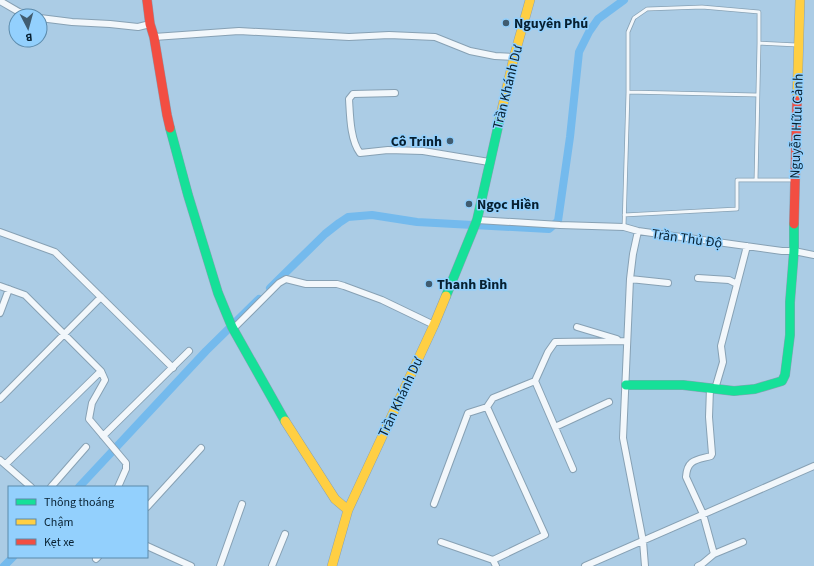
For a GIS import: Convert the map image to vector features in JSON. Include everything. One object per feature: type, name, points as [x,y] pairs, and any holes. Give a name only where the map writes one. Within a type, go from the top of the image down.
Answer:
[{"type":"street","points":[[147,0],[167,115],[188,195],[218,292],[231,326],[276,406],[304,451],[335,499],[348,510]]},
{"type":"street","name":"Trần Khánh Dư","points":[[332,566],[348,510],[434,325],[475,224],[514,57],[530,0]]},
{"type":"street","name":"Nguyễn Hữu Cảnh","points":[[712,389],[734,392],[755,389],[782,381],[785,374],[790,335],[790,302],[794,251],[794,180],[800,0]]},
{"type":"street","points":[[0,2],[11,8]]},
{"type":"street","points":[[48,19],[138,27],[150,24]]},
{"type":"street","points":[[154,37],[239,31],[349,37],[389,35],[435,37],[470,51],[495,56],[514,57]]},
{"type":"street","points":[[395,93],[354,94],[349,99],[351,123],[357,149],[360,153],[388,150],[423,151],[489,162]]},
{"type":"street","name":"Trần Thủ Độ","points":[[475,224],[548,224],[624,227],[814,255]]},
{"type":"street","points":[[638,230],[630,279],[623,438],[643,541],[645,566]]},
{"type":"street","points":[[0,232],[55,252],[173,368]]},
{"type":"street","points":[[714,554],[703,514],[686,477],[686,472],[688,466],[694,460],[711,456],[712,454],[709,417],[712,389],[723,362],[721,346],[747,246]]},
{"type":"street","points":[[698,278],[728,280],[737,284]]},
{"type":"street","points":[[231,326],[279,283],[286,279],[306,284],[337,284],[344,286],[382,300],[434,325]]},
{"type":"street","points":[[630,279],[668,283]]},
{"type":"street","points":[[0,286],[25,295],[101,371],[105,380],[92,403],[89,419],[126,463],[126,469],[118,486]]},
{"type":"street","points":[[0,314],[9,289]]},
{"type":"street","points":[[0,399],[101,297]]},
{"type":"street","points":[[577,327],[627,341]]},
{"type":"street","points":[[434,504],[468,413],[487,407],[493,398],[535,380],[548,352],[555,342],[627,341]]},
{"type":"street","points":[[103,436],[189,351]]},
{"type":"street","points":[[6,464],[101,371]]},
{"type":"street","points":[[535,380],[574,469]]},
{"type":"street","points":[[626,385],[683,385],[712,389]]},
{"type":"street","points":[[555,427],[609,402]]},
{"type":"street","points":[[441,542],[495,563],[545,535],[487,407]]},
{"type":"street","points":[[51,486],[86,447]]},
{"type":"street","points":[[148,506],[201,448]]},
{"type":"street","points":[[0,460],[30,486]]},
{"type":"street","points":[[585,566],[814,466]]},
{"type":"street","points":[[220,566],[242,504]]},
{"type":"street","points":[[272,566],[285,534]]},
{"type":"street","points":[[698,566],[714,554],[743,542]]},
{"type":"street","points":[[148,546],[191,566]]},
{"type":"lane","points":[[624,227],[628,92],[628,32],[634,18],[648,9],[702,8],[759,12],[756,180]]},
{"type":"lane","points":[[759,43],[798,46]]},
{"type":"lane","points":[[628,92],[757,95]]},
{"type":"lane","points":[[624,215],[737,209],[737,180],[794,180]]},
{"type":"waterway","points":[[270,288],[325,234],[348,217],[372,215],[417,222],[549,229],[558,221],[570,137],[579,52],[589,32],[598,19],[624,0]]},
{"type":"waterway","points":[[80,486],[206,351],[259,299]]},
{"type":"waterway","points":[[4,566],[12,558]]},
{"type":"traffic: fast","points":[[446,296],[477,220],[500,118]]},
{"type":"traffic: fast","points":[[170,128],[188,195],[218,293],[232,327],[285,421]]},
{"type":"traffic: fast","points":[[626,385],[683,385],[734,391],[755,389],[782,381],[785,375],[790,335],[794,224]]},
{"type":"traffic: slow","points":[[500,118],[514,57],[530,0]]},
{"type":"traffic: slow","points":[[797,101],[800,0]]},
{"type":"traffic: slow","points":[[332,566],[348,510],[446,296]]},
{"type":"traffic: slow","points":[[285,421],[335,499],[348,510]]},
{"type":"traffic: jam","points":[[147,0],[150,24],[154,37],[170,128]]},
{"type":"traffic: jam","points":[[794,224],[797,101]]},
{"type":"place","name":"Nguyên Phú","points":[[506,23]]},
{"type":"place","name":"Cô Trinh","points":[[450,141]]},
{"type":"place","name":"Ngọc Hiền","points":[[469,204]]},
{"type":"place","name":"Thanh Bình","points":[[429,284]]}]
